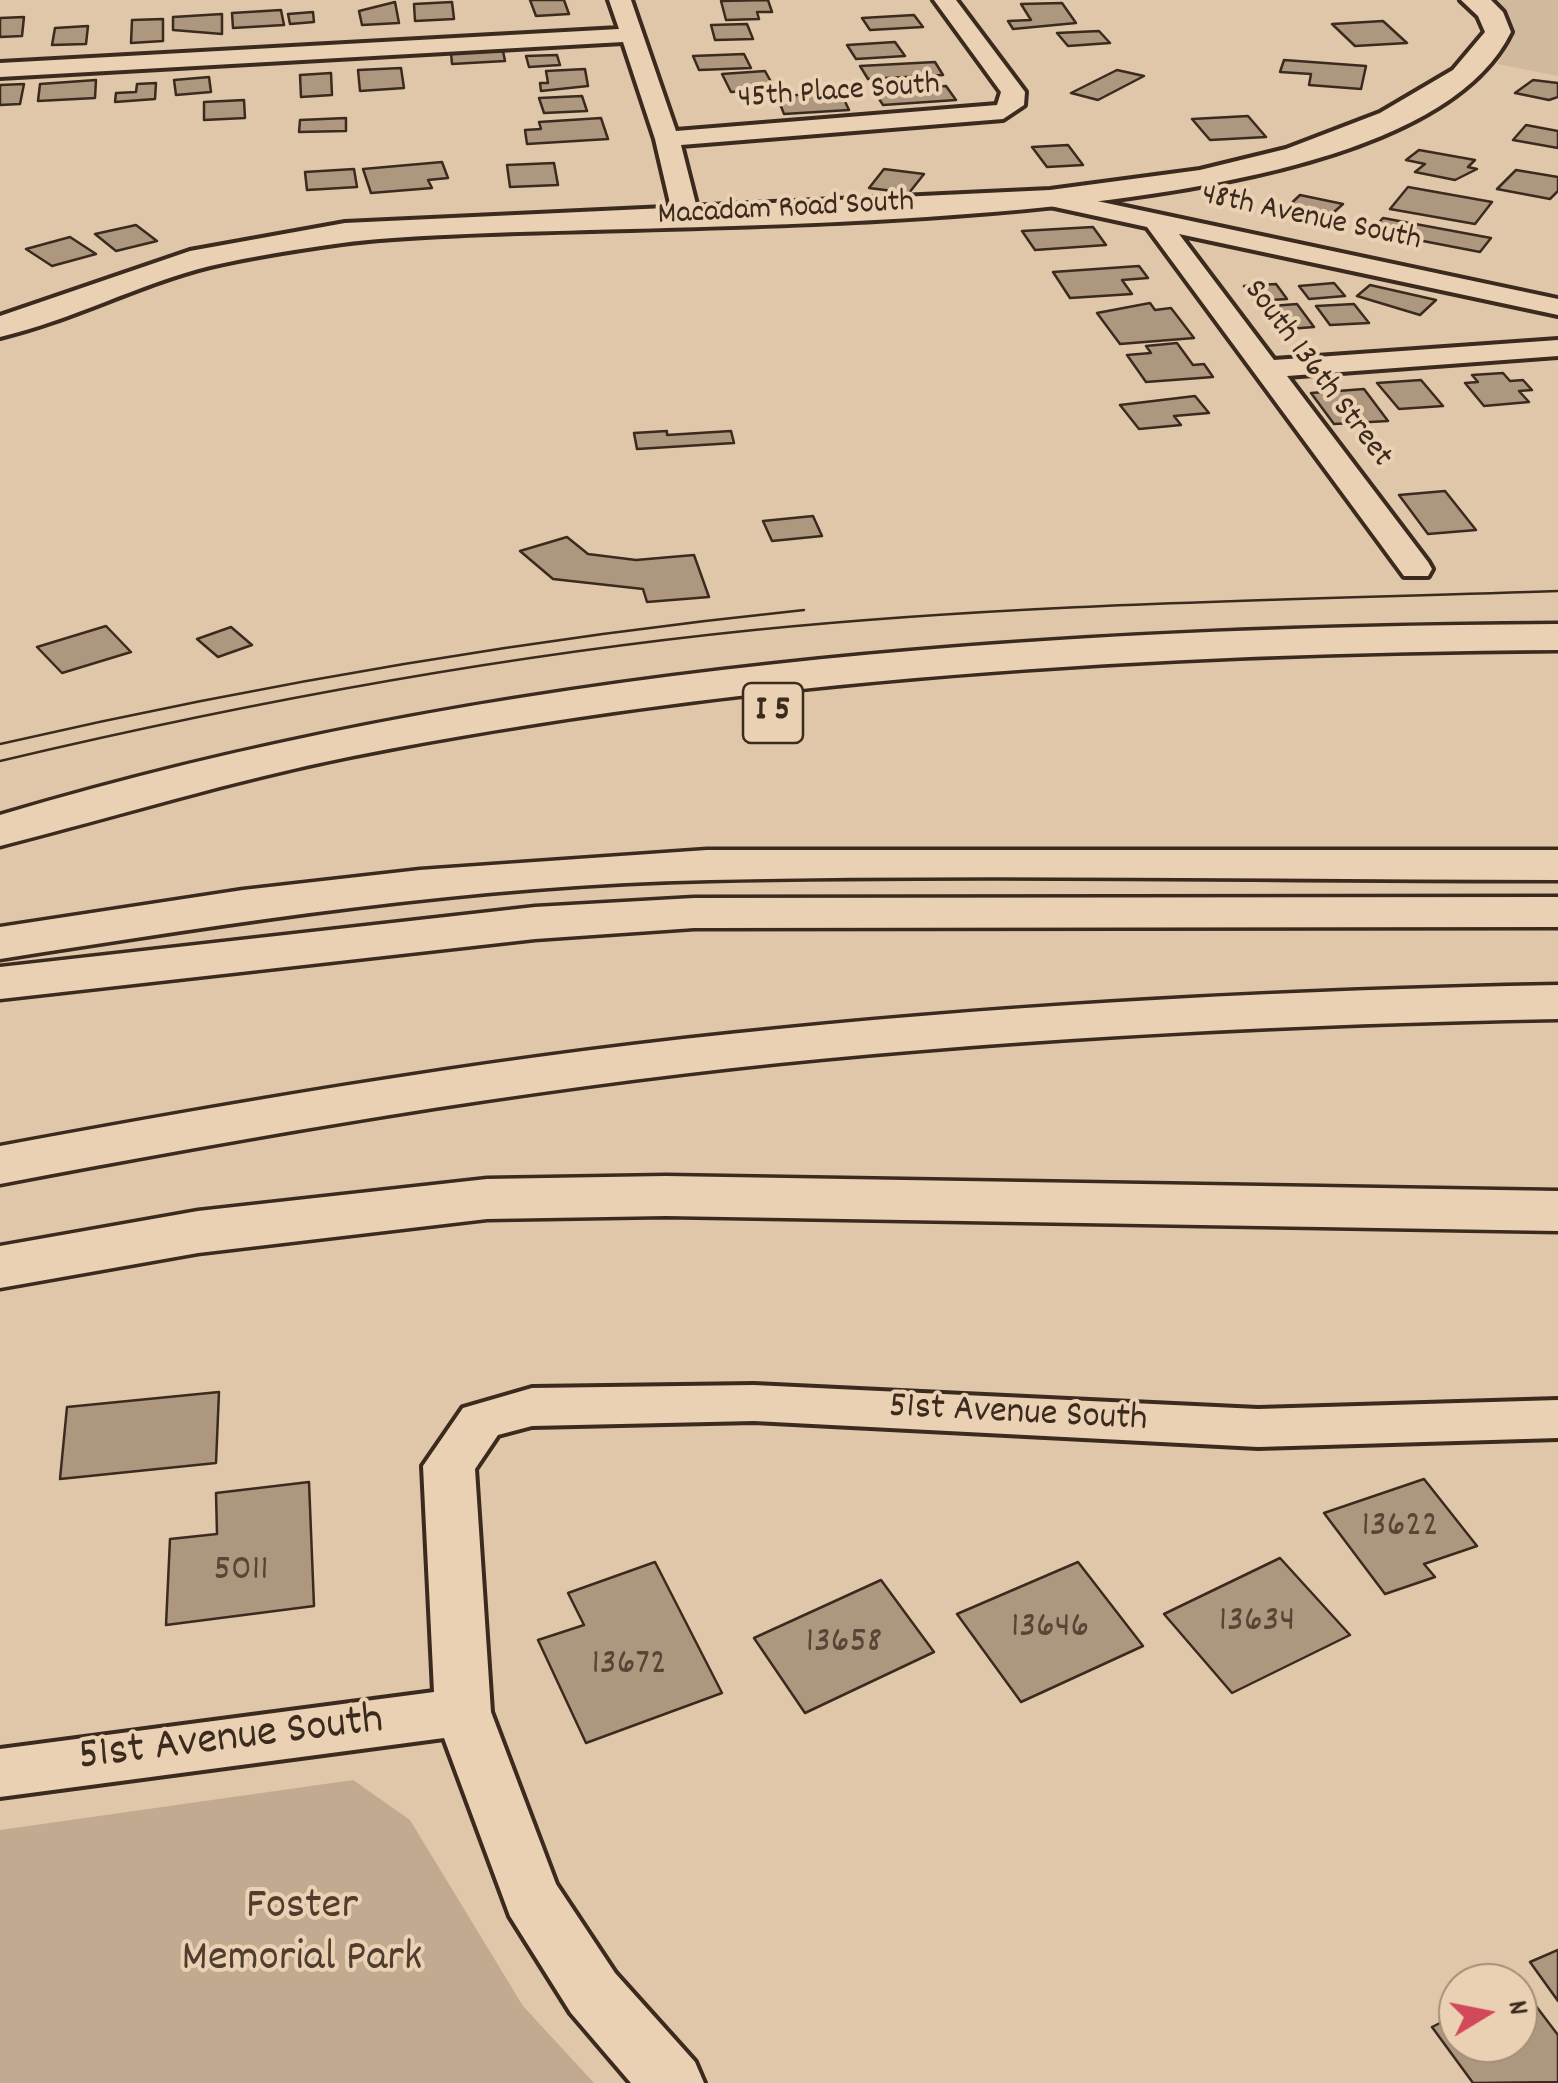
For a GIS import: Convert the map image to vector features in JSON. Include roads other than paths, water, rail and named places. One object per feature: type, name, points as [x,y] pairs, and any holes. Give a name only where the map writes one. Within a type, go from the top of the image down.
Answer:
[{"type":"highway","points":[[0,830],[245,762],[503,714],[643,696],[1076,650],[1356,638],[1558,637]]},
{"type":"highway","name":"I 5","points":[[0,854],[416,762],[575,737],[783,712],[1126,680],[1558,675]]},
{"type":"highway","points":[[0,942],[208,910],[381,889],[707,865],[1558,865]]},
{"type":"highway","points":[[0,984],[535,923],[694,913],[1558,912]]},
{"type":"highway","points":[[0,1164],[158,1133],[394,1096],[866,1037],[1340,1005],[1558,1002]]},
{"type":"highway","points":[[0,1267],[198,1232],[487,1199],[666,1196],[1558,1211]]},
{"type":"street","points":[[620,0],[667,139],[686,216]]},
{"type":"street","name":"45th Place South","points":[[667,139],[987,115],[1012,105],[1013,92],[945,0]]},
{"type":"street","name":"Macadam Road South","points":[[0,327],[202,258],[345,232],[1050,199],[1137,190],[1256,167],[1376,130],[1470,72],[1488,55],[1498,32],[1490,12],[1474,0]]},
{"type":"street","points":[[0,70],[633,35]]},
{"type":"street","name":"48th Avenue South","points":[[1050,199],[1558,307]]},
{"type":"street","name":"South 136th Street","points":[[1158,224],[1416,569]]},
{"type":"street","points":[[1269,369],[1558,348]]},
{"type":"street","name":"51st Avenue South","points":[[0,1772],[463,1712],[450,1466],[480,1421],[532,1407],[754,1403],[1258,1428],[1558,1419]]},
{"type":"street","points":[[463,1712],[530,1897],[593,1993],[672,2083]]},
{"type":"tram line","points":[[0,761],[187,719],[375,683],[564,653],[754,630],[1055,608],[1558,591]]},
{"type":"tram line","points":[[0,744],[200,701],[400,665],[601,634],[804,610]]},
{"type":"park label","name":"Foster Memorial Park","points":[[302,1936]]}]
